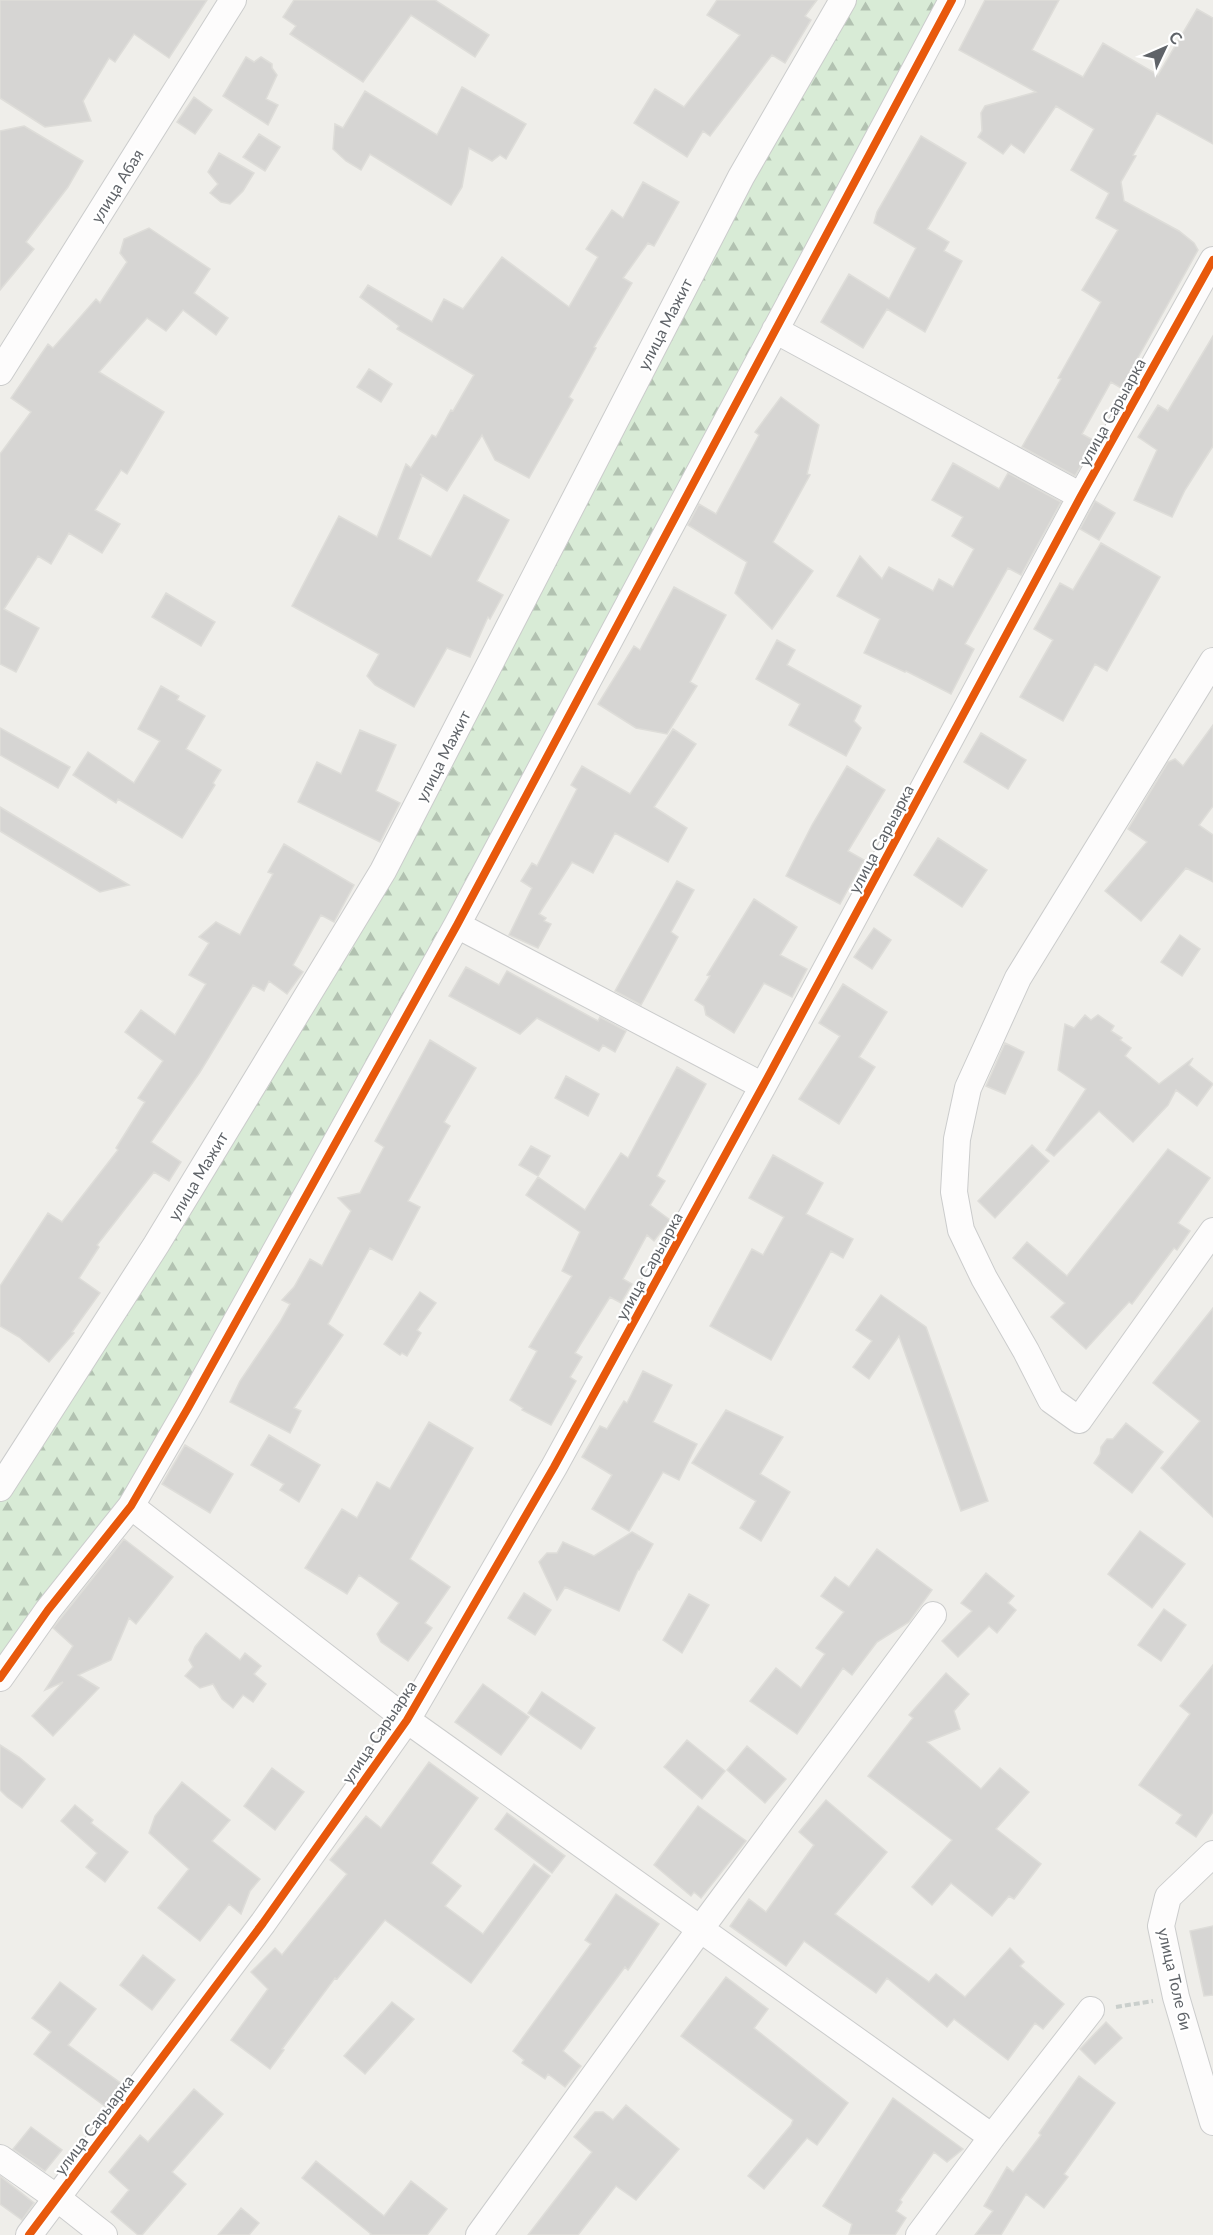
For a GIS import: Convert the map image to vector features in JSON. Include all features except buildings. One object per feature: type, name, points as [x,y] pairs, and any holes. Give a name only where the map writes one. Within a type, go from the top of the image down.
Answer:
[{"type":"street","name":"улица Абая","points":[[0,372],[233,0]]},
{"type":"street","name":"улица Мажит","points":[[0,1488],[156,1245],[383,871],[741,177],[843,0]]},
{"type":"street","points":[[0,1678],[48,1610],[131,1506],[188,1408],[457,925],[952,0]]},
{"type":"street","name":"улица Сарыарка","points":[[29,2235],[263,1923],[407,1720],[554,1467],[763,1086],[1080,496],[1213,260]]},
{"type":"street","points":[[775,330],[1080,496]]},
{"type":"street","points":[[1213,661],[1018,978],[968,1088],[957,1139],[954,1192],[961,1230],[984,1278],[1051,1400],[1079,1420],[1213,1231]]},
{"type":"street","points":[[457,925],[763,1086]]},
{"type":"street","points":[[131,1506],[407,1720],[992,2137]]},
{"type":"street","points":[[480,2235],[701,1928],[933,1615]]},
{"type":"street","name":"улица Толе би","points":[[1213,1854],[1168,1896],[1161,1926],[1176,1996],[1213,2122]]},
{"type":"street","points":[[919,2235],[1091,2010]]},
{"type":"street","points":[[0,2158],[104,2235]]},
{"type":"path","points":[[1091,2010],[1176,1996]]},
{"type":"green space","points":[[843,0],[958,0],[126,1495],[0,1674],[0,1478],[380,871]]},
{"type":"cycle path","points":[[0,1678],[48,1610],[131,1506],[188,1408],[457,925],[952,0]]},
{"type":"cycle path","points":[[29,2235],[263,1923],[407,1720],[554,1467],[763,1086],[1081,496],[1213,260]]}]
